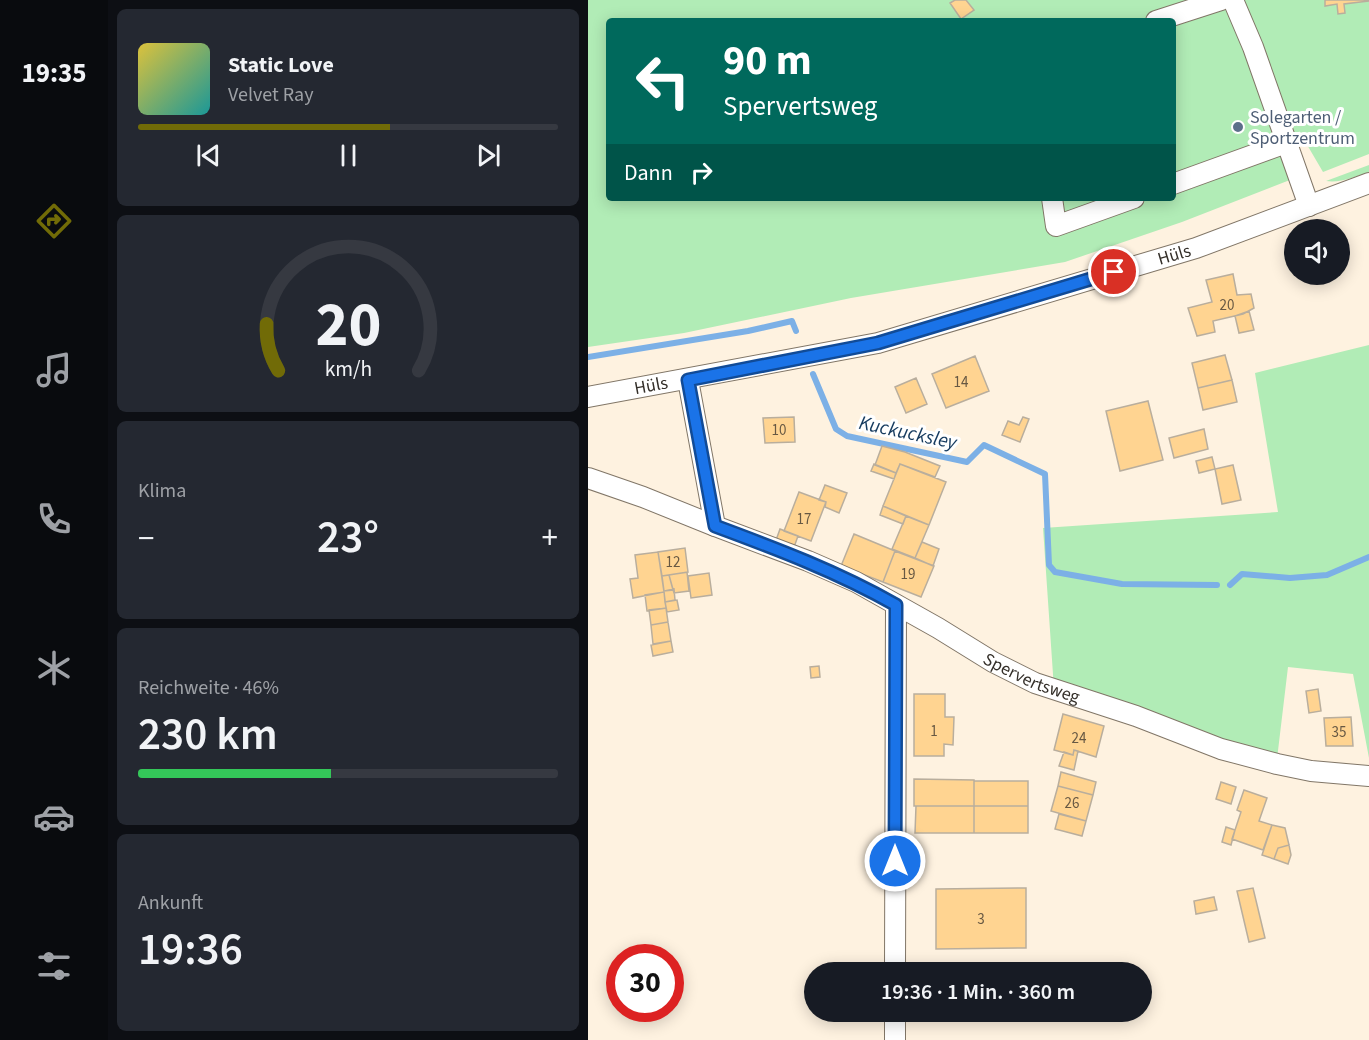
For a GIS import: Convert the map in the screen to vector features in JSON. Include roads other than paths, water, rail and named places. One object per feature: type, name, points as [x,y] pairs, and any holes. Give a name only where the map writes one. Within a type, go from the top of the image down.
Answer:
[{"type":"street","points":[[1165,18],[1221,0]]},
{"type":"street","points":[[1233,0],[1253,47],[1309,206]]},
{"type":"street","points":[[1176,183],[1286,143]]},
{"type":"street","name":"Hüls","points":[[588,398],[878,343],[1196,248],[1369,183]]},
{"type":"street","points":[[1052,201],[1056,226],[1126,201]]},
{"type":"street","points":[[688,380],[715,526]]},
{"type":"street","name":"Spervertsweg","points":[[588,478],[808,561],[856,582],[993,662],[1035,683],[1136,716],[1221,749],[1311,771],[1369,776]]},
{"type":"street","points":[[895,962],[896,605]]},
{"type":"street","points":[[894,1040],[895,1022]]},
{"type":"waterway","name":"Kuckucksley","points":[[588,357],[748,331],[792,321],[796,331]]},
{"type":"waterway","name":"Kuckucksley","points":[[813,374],[836,429],[847,436],[967,462],[984,445],[1045,474],[1049,565],[1055,572],[1122,584],[1217,585]]},
{"type":"waterway","name":"Kuckucksley","points":[[1230,585],[1242,574],[1290,578],[1327,575],[1369,557]]},
{"type":"place","name":"Solegarten / Sportzentrum","points":[[1238,127]]}]
